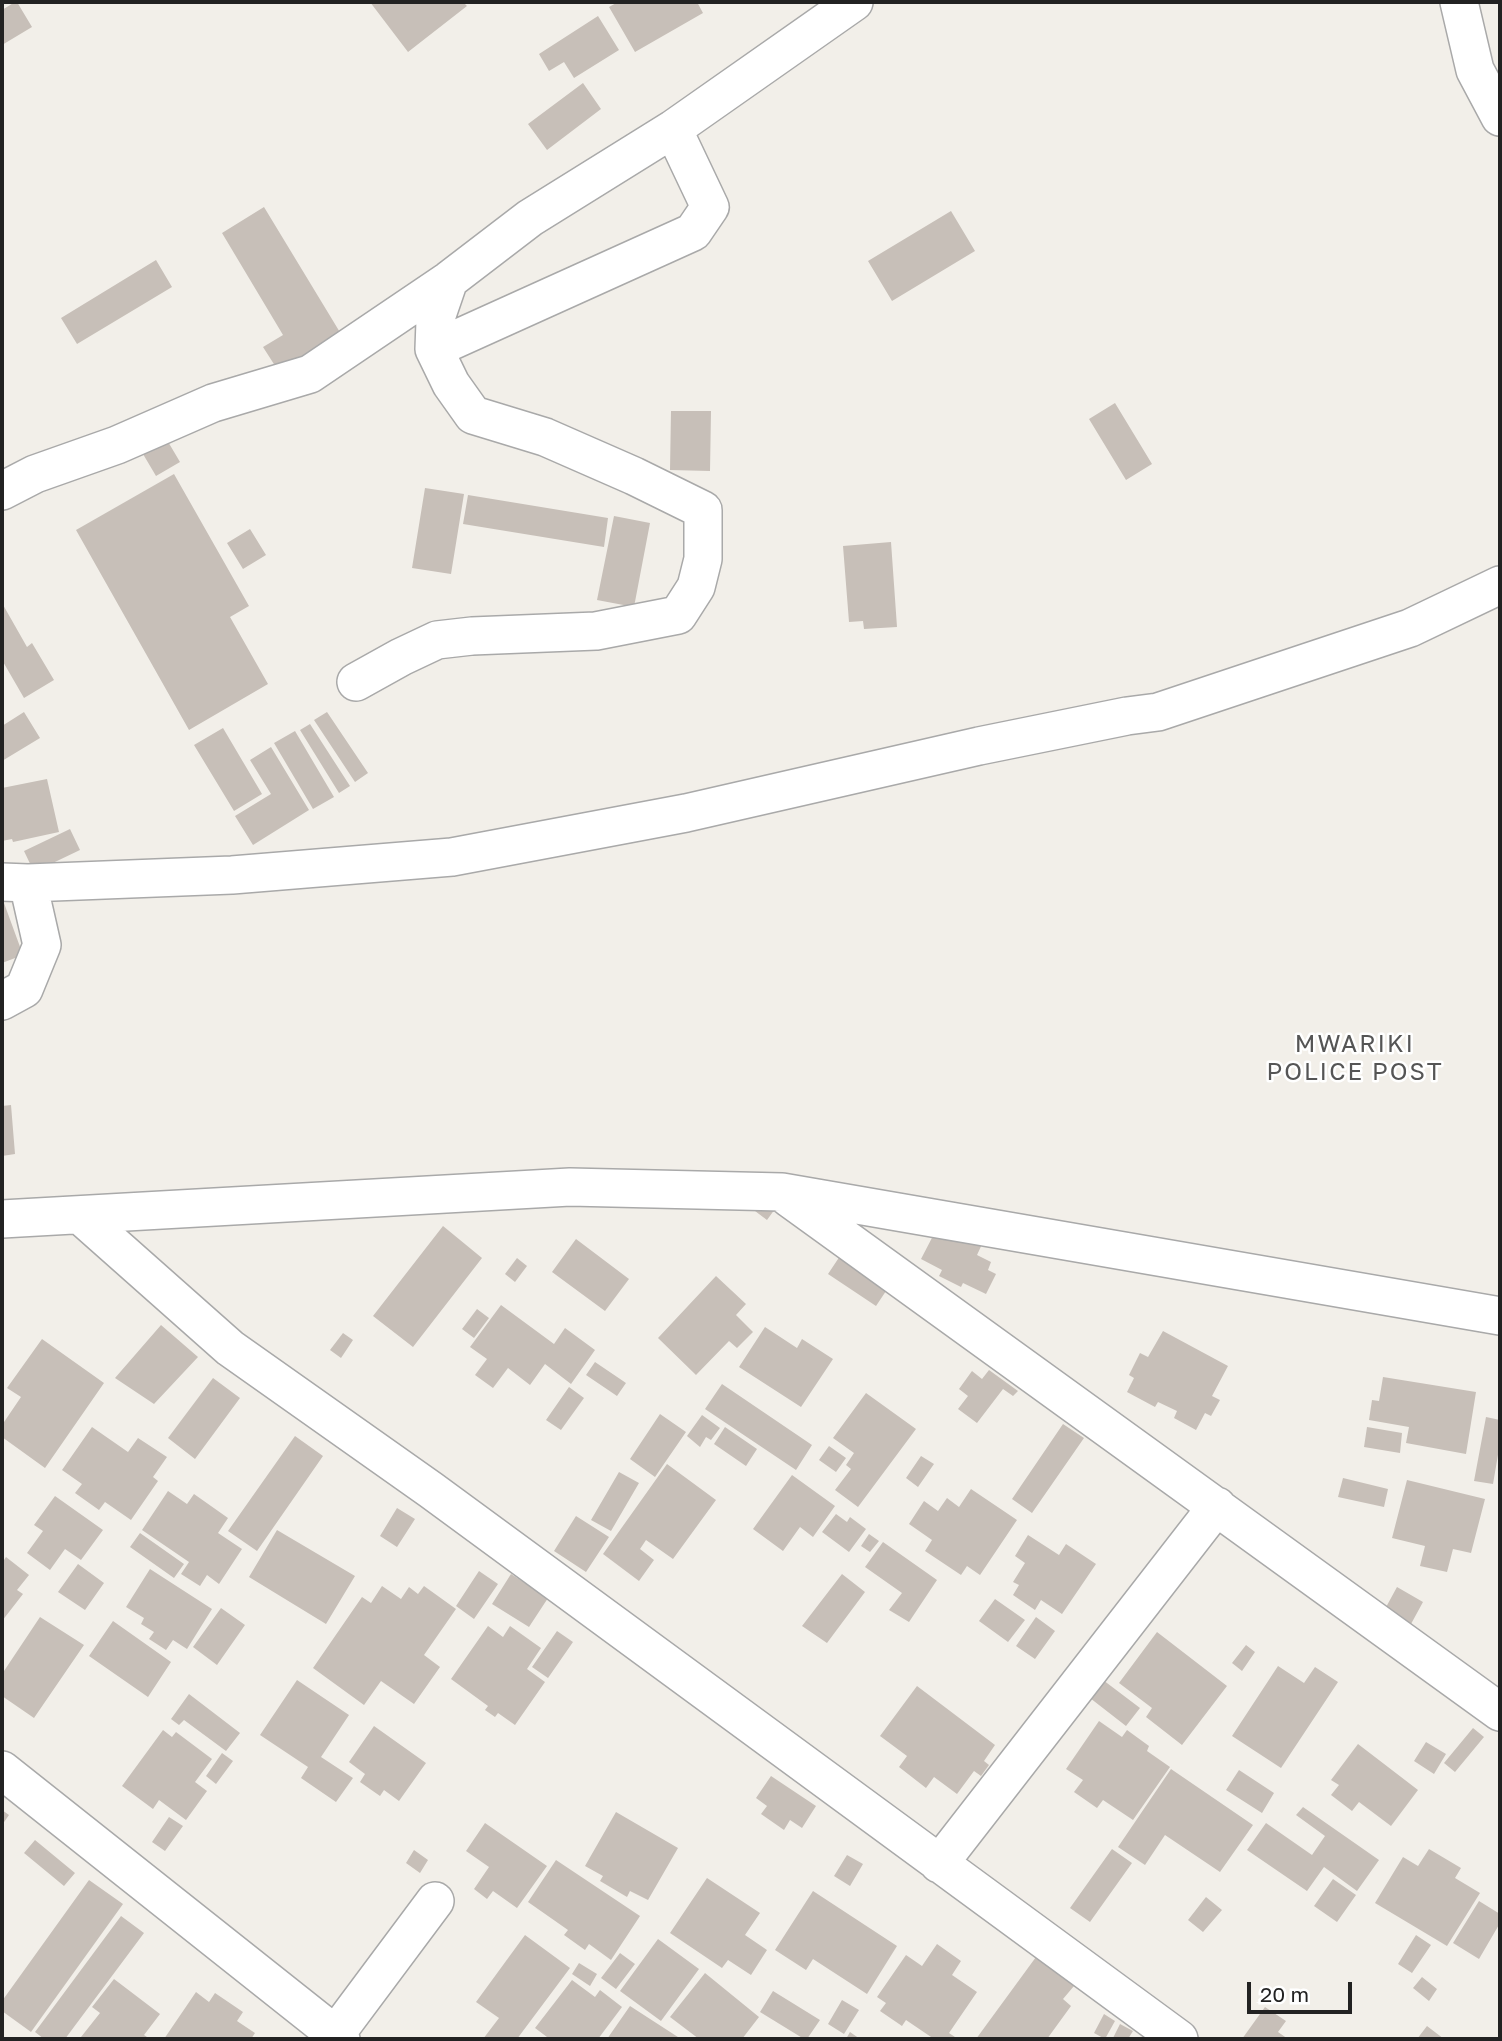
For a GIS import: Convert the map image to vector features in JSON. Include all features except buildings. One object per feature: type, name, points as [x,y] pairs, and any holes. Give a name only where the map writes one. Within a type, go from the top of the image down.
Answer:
[{"type":"street","points":[[2,491],[35,474],[117,445],[213,404],[310,374],[449,280],[530,218],[673,129],[854,2]]},
{"type":"street","points":[[1459,2],[1475,70],[1500,117]]},
{"type":"street","points":[[434,349],[693,232],[710,207],[673,129]]},
{"type":"street","points":[[356,682],[437,640],[596,631],[678,615],[696,587],[703,559],[703,510],[545,437],[473,415],[451,384],[434,349],[435,321],[449,280]]},
{"type":"street","points":[[2,1001],[24,989],[42,945],[15,882],[232,875],[452,857],[686,813],[979,747],[1158,712],[1410,628],[1500,584]]},
{"type":"street","points":[[2,1219],[570,1187],[782,1192],[1500,1316]]},
{"type":"street","points":[[782,1192],[1500,1712]]},
{"type":"street","points":[[80,1215],[230,1348],[431,1490],[1179,2039]]},
{"type":"street","points":[[939,1864],[1217,1506]]},
{"type":"street","points":[[2,1770],[338,2037],[435,1901]]},
{"type":"district","name":"MWARIKI POLICE POST","points":[[1355,1058]]}]
